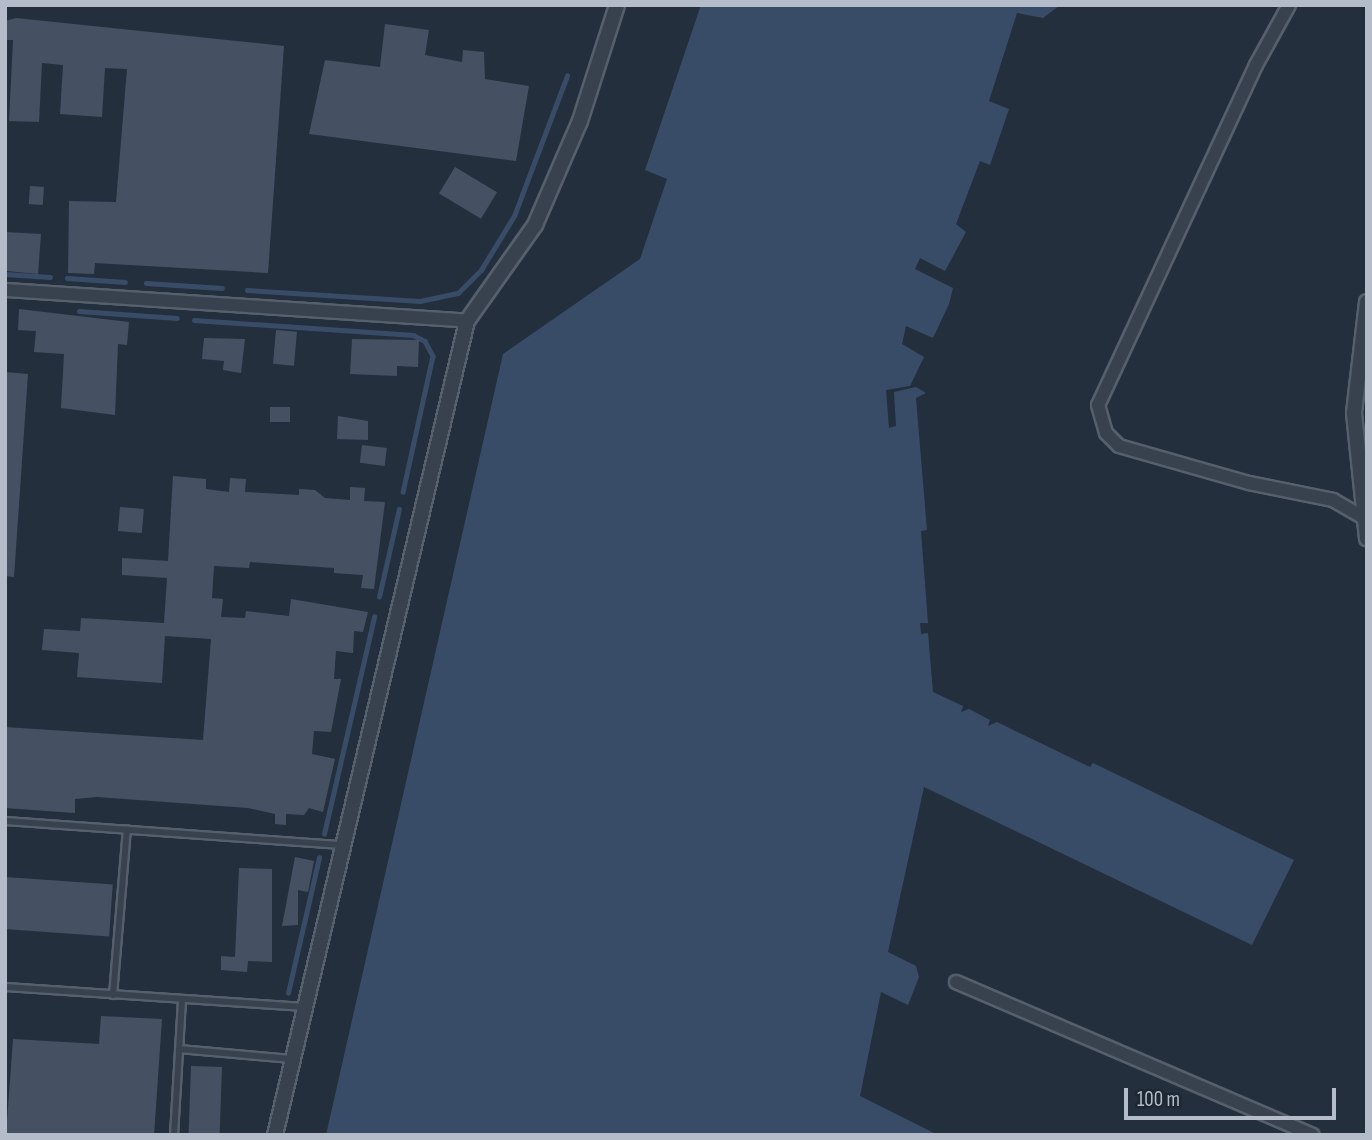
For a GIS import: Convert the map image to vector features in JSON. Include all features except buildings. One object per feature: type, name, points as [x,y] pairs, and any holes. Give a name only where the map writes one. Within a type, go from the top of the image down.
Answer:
[{"type":"street","points":[[275,1135],[467,321],[535,225],[580,121],[617,5]]},
{"type":"street","points":[[1289,5],[1256,65],[1098,405],[1106,433],[1119,446],[1333,500],[1362,517]]},
{"type":"street","points":[[5,290],[467,321]]},
{"type":"street","points":[[1367,302],[1354,413],[1362,517],[1367,538]]},
{"type":"street","points":[[956,982],[1312,1135]]},
{"type":"lane","points":[[5,821],[344,845]]},
{"type":"lane","points":[[113,995],[127,830]]},
{"type":"lane","points":[[5,987],[305,1007]]},
{"type":"lane","points":[[174,1135],[182,999]]},
{"type":"lane","points":[[179,1049],[293,1059]]},
{"type":"water","points":[[701,5],[1060,5],[1043,18],[1017,13],[989,101],[1009,109],[990,165],[980,161],[956,224],[966,232],[945,271],[920,258],[915,269],[953,288],[949,304],[933,338],[906,326],[902,344],[924,357],[910,386],[886,390],[889,428],[896,426],[894,392],[916,387],[926,393],[916,398],[927,530],[921,531],[928,623],[920,623],[921,634],[928,633],[933,692],[963,706],[961,712],[969,709],[990,720],[988,726],[997,722],[1090,767],[1093,763],[1294,860],[1252,945],[924,787],[888,952],[916,966],[919,977],[908,1005],[881,992],[860,1096],[938,1135],[326,1135],[503,354],[640,259],[667,179],[645,170]]},
{"type":"waterway","points":[[247,290],[420,301],[458,293],[481,270],[514,216],[567,76]]},
{"type":"waterway","points":[[5,274],[50,277]]},
{"type":"waterway","points":[[67,278],[125,282]]},
{"type":"waterway","points":[[146,283],[222,288]]},
{"type":"waterway","points":[[79,311],[177,318]]},
{"type":"waterway","points":[[194,320],[413,335],[425,341],[433,356],[403,492]]},
{"type":"waterway","points":[[379,597],[399,509]]},
{"type":"waterway","points":[[324,834],[374,617]]},
{"type":"waterway","points":[[288,993],[319,858]]}]
